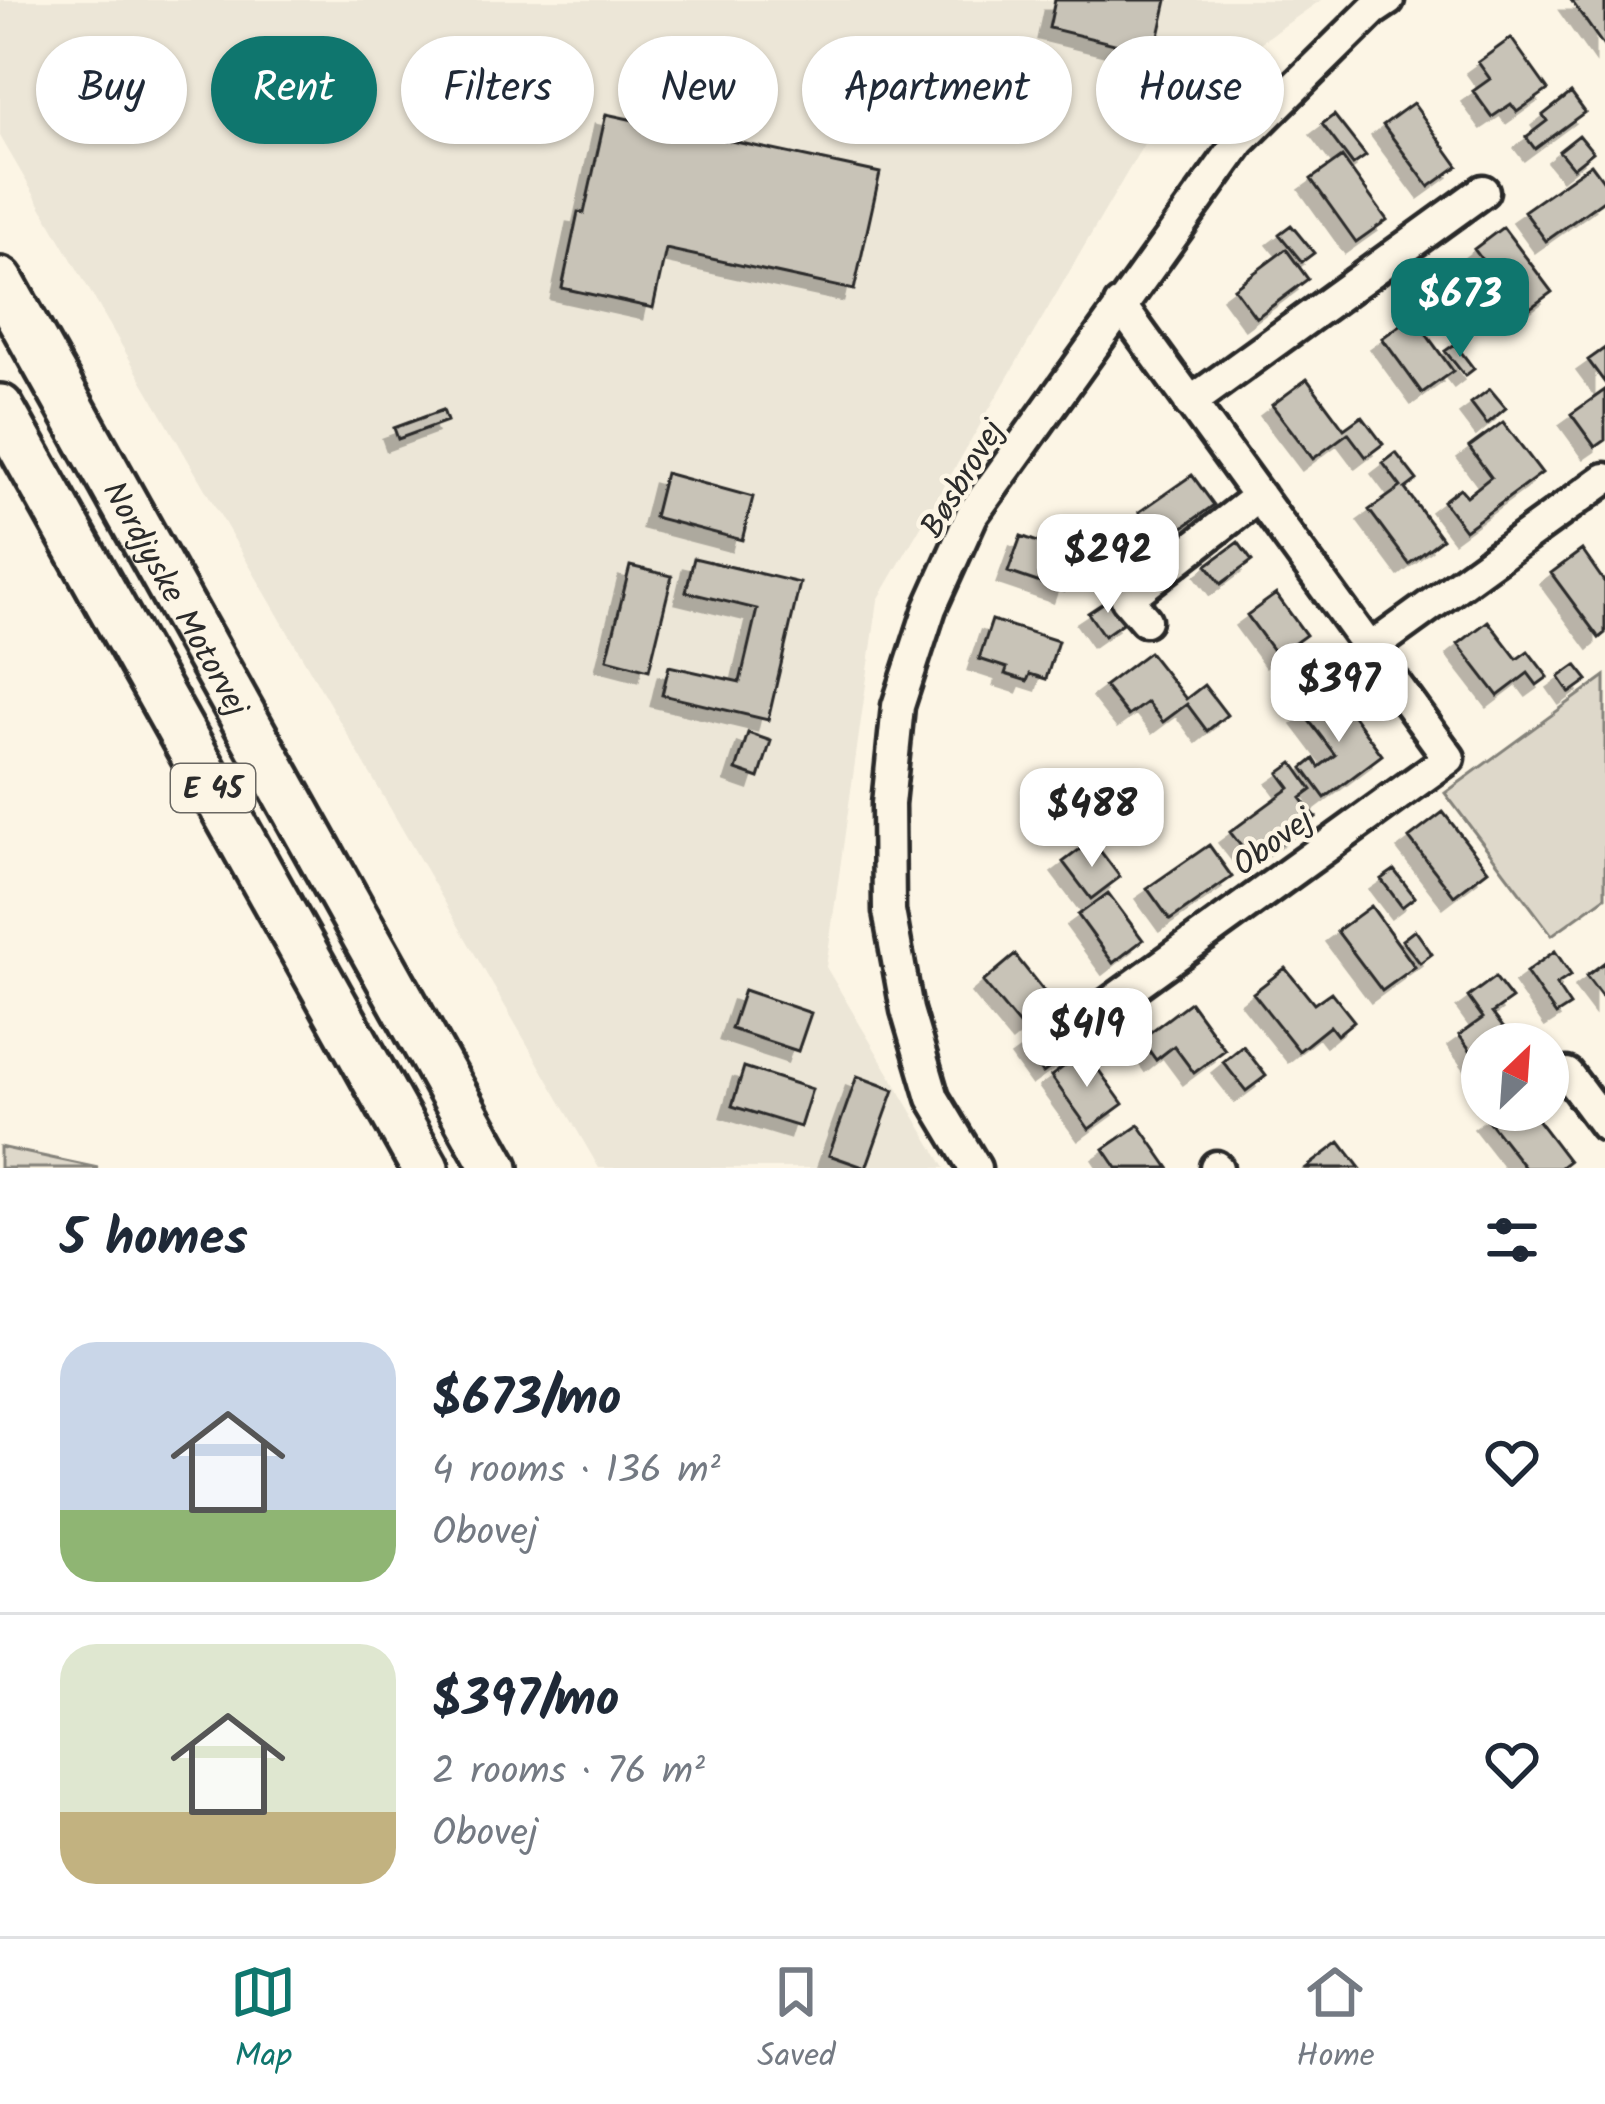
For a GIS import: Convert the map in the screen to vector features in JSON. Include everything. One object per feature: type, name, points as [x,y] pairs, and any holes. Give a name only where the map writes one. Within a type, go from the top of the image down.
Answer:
[{"type":"highway","name":"Nordjyske Motorvej","points":[[0,281],[496,1168]]},
{"type":"highway","name":"Nordjyske Motorvej","points":[[0,408],[425,1168]]},
{"type":"highway","points":[[280,782],[524,1168]]},
{"type":"street","name":"Bøsbrovej","points":[[975,1168],[933,1098],[907,1010],[889,911],[888,804],[898,706],[930,608],[972,515],[1240,141],[1388,0]]},
{"type":"street","points":[[1190,403],[1483,191]]},
{"type":"street","name":"Obovej","points":[[1088,1019],[1449,758],[1120,305]]},
{"type":"street","points":[[1370,649],[1605,479]]},
{"type":"street","points":[[1145,620],[1127,598],[1258,496]]},
{"type":"street","points":[[1569,1076],[1605,1125]]},
{"type":"shaded area","points":[[0,0],[1321,0],[1270,36],[1096,36],[1096,144],[1144,144],[878,600],[826,967],[945,1168],[599,1168],[0,136]]},
{"type":"shaded area","points":[[1605,676],[1605,897],[1552,935],[1445,793]]},
{"type":"shaded area","points":[[0,1147],[98,1168],[0,1168]]},
{"type":"building","points":[[1055,0],[1167,0],[1159,36],[1096,40],[1049,28]]},
{"type":"building","points":[[1571,0],[1605,0],[1605,48]]},
{"type":"building","points":[[1511,38],[1548,90],[1517,112],[1511,104],[1492,117],[1473,91],[1490,79],[1478,62]]},
{"type":"building","points":[[1571,93],[1585,112],[1535,149],[1526,137],[1547,121],[1543,115]]},
{"type":"building","points":[[1413,103],[1458,166],[1429,187],[1383,125]]},
{"type":"building","points":[[606,114],[618,117],[618,144],[745,144],[880,173],[854,290],[666,249],[653,308],[562,288],[578,212],[584,213]]},
{"type":"building","points":[[1334,115],[1366,156],[1353,165],[1322,124]]},
{"type":"building","points":[[1579,135],[1593,152],[1573,168],[1559,151]]},
{"type":"building","points":[[1342,157],[1387,220],[1356,242],[1311,179]]},
{"type":"building","points":[[1591,164],[1605,183],[1605,199],[1546,241],[1524,211]]},
{"type":"building","points":[[1291,225],[1314,253],[1302,262],[1279,234]]},
{"type":"building","points":[[1503,227],[1552,292],[1522,314],[1474,249]]},
{"type":"building","points":[[1286,249],[1308,279],[1256,318],[1234,288]]},
{"type":"building","points":[[1413,316],[1453,371],[1422,393],[1382,338]]},
{"type":"building","points":[[1455,344],[1474,369],[1465,376],[1445,351]]},
{"type":"building","points":[[1605,348],[1605,383],[1588,360]]},
{"type":"building","points":[[1307,379],[1344,429],[1362,416],[1383,444],[1366,457],[1348,433],[1313,459],[1272,405]]},
{"type":"building","points":[[1490,389],[1506,408],[1487,424],[1471,403]]},
{"type":"building","points":[[1605,390],[1605,440],[1595,447],[1571,414]]},
{"type":"building","points":[[443,410],[447,421],[398,439],[394,428]]},
{"type":"building","points":[[1503,422],[1542,473],[1465,530],[1443,501],[1460,488],[1467,496],[1491,477],[1469,447]]},
{"type":"building","points":[[1396,453],[1417,480],[1405,489],[1442,539],[1409,564],[1369,510],[1401,487],[1383,463]]},
{"type":"building","points":[[665,473],[753,497],[742,540],[654,517]]},
{"type":"building","points":[[1192,475],[1214,505],[1161,543],[1139,512]]},
{"type":"building","points":[[1021,536],[1076,556],[1064,591],[1008,572]]},
{"type":"building","points":[[1238,542],[1252,561],[1221,584],[1207,565]]},
{"type":"building","points":[[1582,550],[1605,583],[1605,633],[1599,638],[1551,573]]},
{"type":"building","points":[[694,558],[800,583],[768,720],[662,695],[669,666],[740,682],[757,609],[686,592]]},
{"type":"building","points":[[630,566],[672,576],[649,670],[607,659]]},
{"type":"building","points":[[1276,594],[1306,635],[1277,656],[1247,615]]},
{"type":"building","points":[[1112,597],[1128,619],[1104,636],[1088,613]]},
{"type":"building","points":[[992,620],[1058,641],[1046,679],[1030,674],[1027,681],[979,659]]},
{"type":"building","points":[[1488,621],[1517,659],[1528,651],[1548,677],[1537,685],[1528,673],[1498,696],[1458,644]]},
{"type":"building","points":[[1149,652],[1186,699],[1204,685],[1227,715],[1207,731],[1187,704],[1163,722],[1147,702],[1128,716],[1104,686]]},
{"type":"building","points":[[1576,665],[1588,680],[1570,693],[1559,677]]},
{"type":"building","points":[[1335,691],[1382,755],[1325,798],[1303,768],[1314,759],[1319,767],[1335,755],[1304,714]]},
{"type":"building","points":[[748,733],[771,741],[759,778],[736,770]]},
{"type":"building","points":[[1293,763],[1312,790],[1301,798],[1316,817],[1254,863],[1230,832],[1290,788],[1279,773]]},
{"type":"building","points":[[1443,812],[1488,870],[1454,896],[1409,838]]},
{"type":"building","points":[[1092,840],[1120,877],[1091,899],[1063,862]]},
{"type":"building","points":[[1209,845],[1232,877],[1170,920],[1147,888]]},
{"type":"building","points":[[1394,870],[1415,897],[1402,907],[1381,879]]},
{"type":"building","points":[[1108,893],[1143,940],[1113,963],[1078,915]]},
{"type":"building","points":[[1371,906],[1415,967],[1382,991],[1337,931]]},
{"type":"building","points":[[1415,930],[1432,954],[1420,963],[1402,940]]},
{"type":"building","points":[[1555,951],[1571,975],[1556,985],[1570,1006],[1556,1015],[1526,972]]},
{"type":"building","points":[[1015,955],[1054,1004],[1023,1030],[983,982]]},
{"type":"building","points":[[1605,962],[1605,1001],[1586,976]]},
{"type":"building","points":[[1285,968],[1314,1004],[1331,992],[1354,1021],[1337,1035],[1330,1026],[1299,1051],[1253,993]]},
{"type":"building","points":[[1495,977],[1512,999],[1492,1013],[1500,1023],[1476,1023],[1483,1018],[1468,997]]},
{"type":"building","points":[[744,990],[811,1013],[798,1051],[731,1029]]},
{"type":"building","points":[[1190,1002],[1225,1050],[1194,1073],[1174,1046],[1156,1060],[1141,1039]]},
{"type":"building","points":[[1051,1025],[1071,1053],[1043,1073],[1023,1045]]},
{"type":"building","points":[[1243,1046],[1266,1076],[1246,1091],[1223,1062]]},
{"type":"building","points":[[1085,1051],[1123,1104],[1089,1129],[1051,1076]]},
{"type":"building","points":[[744,1067],[812,1089],[800,1127],[732,1106]]},
{"type":"building","points":[[857,1076],[894,1090],[866,1168],[829,1155]]},
{"type":"building","points":[[1139,1125],[1169,1168],[1117,1168],[1104,1149]]},
{"type":"building","points":[[1496,1131],[1546,1131],[1569,1161],[1560,1168],[1525,1168]]},
{"type":"building","points":[[1340,1142],[1360,1168],[1306,1168]]}]
